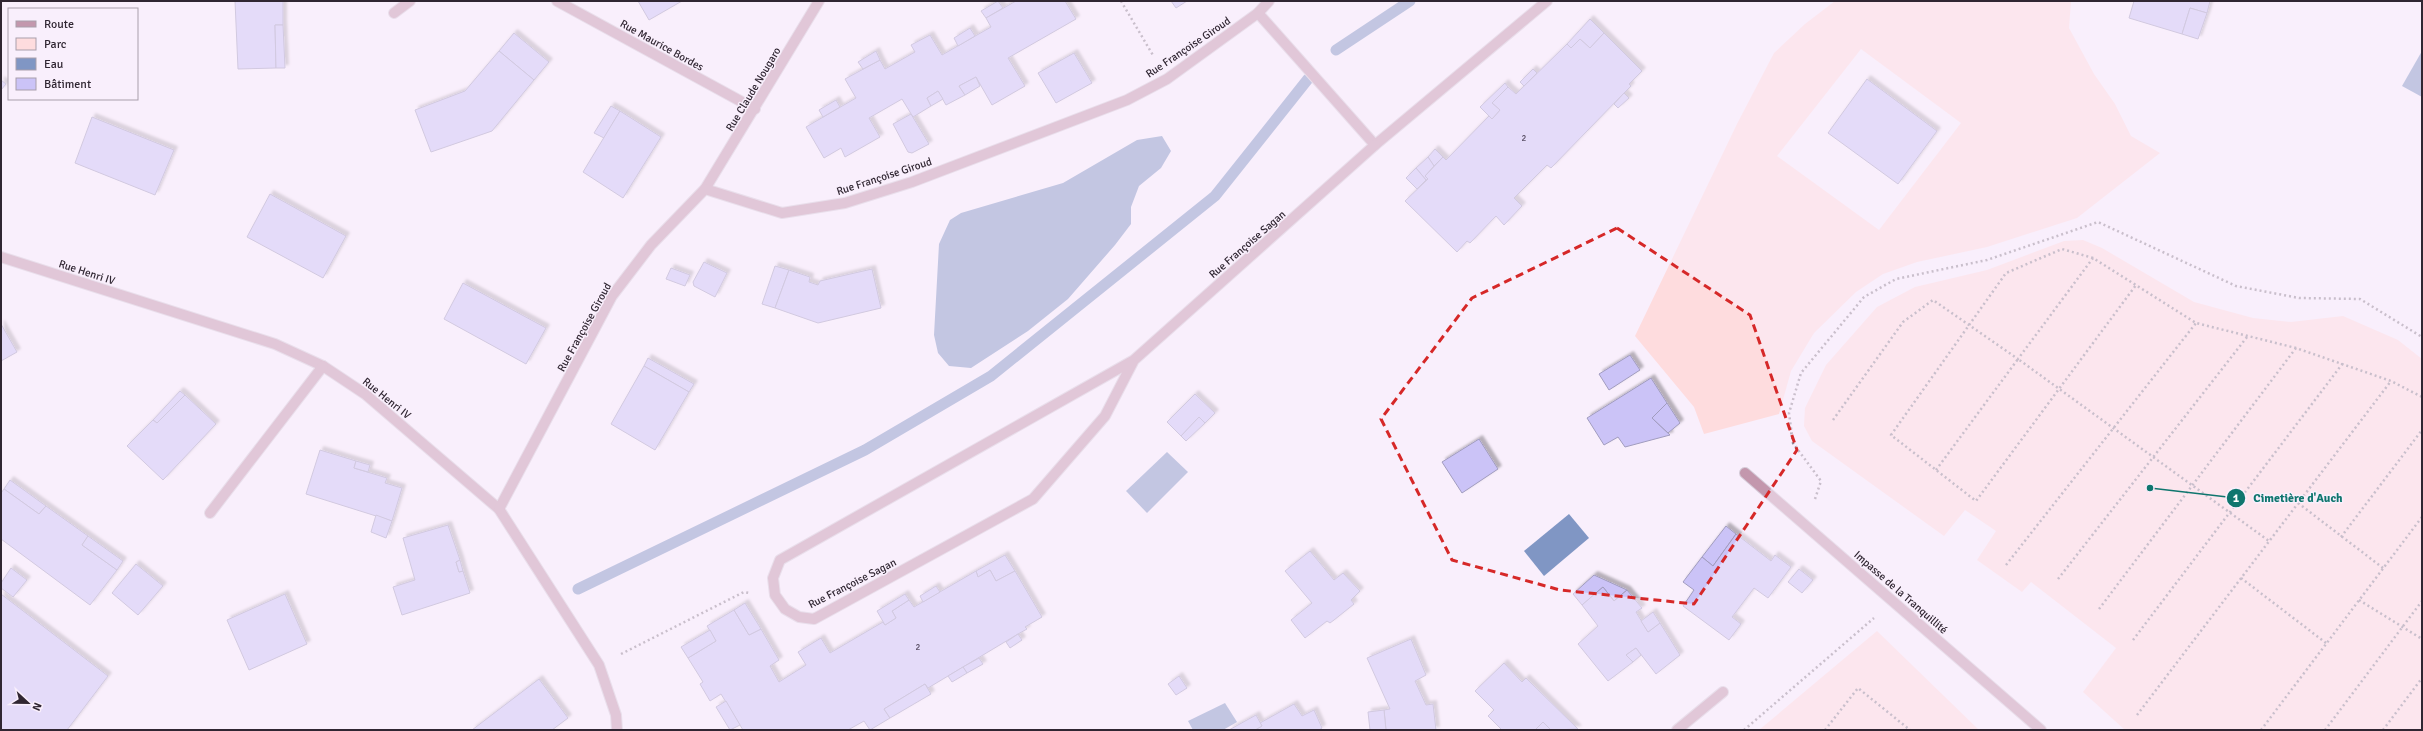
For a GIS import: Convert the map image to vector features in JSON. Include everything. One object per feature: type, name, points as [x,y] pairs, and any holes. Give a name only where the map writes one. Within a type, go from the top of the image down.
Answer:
[{"type":"street","points":[[394,13],[410,1]]},
{"type":"street","name":"Rue Maurice Bordes","points":[[557,1],[755,109]]},
{"type":"street","name":"Rue Claude Nougaro","points":[[705,189],[820,1]]},
{"type":"street","name":"Rue Françoise Giroud","points":[[499,509],[612,296],[651,245],[705,189],[782,213],[845,203],[912,182],[1127,100],[1167,79],[1258,13],[1269,1]]},
{"type":"street","name":"Rue Françoise Sagan","points":[[1134,360],[1106,416],[1033,499],[814,619],[799,617],[784,609],[775,595],[773,578],[780,560],[1134,360],[1375,145],[1547,1]]},
{"type":"street","points":[[1258,13],[1375,145]]},
{"type":"street","name":"Rue Henri IV","points":[[1,257],[275,344],[323,366],[365,394],[499,509],[599,665],[616,714],[616,730]]},
{"type":"street","points":[[210,513],[323,366]]},
{"type":"street","name":"Impasse de la Tranquillité","points":[[1745,473],[2041,730]]},
{"type":"street","points":[[1678,730],[1723,692]]},
{"type":"path","points":[[1121,1],[1167,79]]},
{"type":"path","points":[[1805,526],[1821,481],[1794,442],[1789,414],[1801,373],[1864,296],[1896,279],[1986,260],[2098,222],[2236,286],[2299,298],[2360,299],[2422,337]]},
{"type":"path","points":[[2136,285],[1976,500],[1891,435],[2006,273],[2062,249],[2093,258],[2136,285],[2196,323],[2247,337],[2296,348],[2343,363],[2391,381],[2422,397]]},
{"type":"path","points":[[1936,470],[2093,258]]},
{"type":"path","points":[[1833,420],[1903,322],[1933,300],[2018,359],[2269,541]]},
{"type":"path","points":[[2006,565],[2196,323]]},
{"type":"path","points":[[2058,579],[2247,337]]},
{"type":"path","points":[[2099,609],[2296,348]]},
{"type":"path","points":[[2133,640],[2343,363]]},
{"type":"path","points":[[2137,715],[2391,381]]},
{"type":"path","points":[[2341,537],[2422,430]]},
{"type":"path","points":[[2298,503],[2383,568]]},
{"type":"path","points":[[2261,730],[2422,517]]},
{"type":"path","points":[[2241,578],[2326,643]]},
{"type":"path","points":[[599,665],[744,592],[775,595]]},
{"type":"path","points":[[2359,600],[2422,639]]},
{"type":"path","points":[[2325,730],[2422,601]]},
{"type":"path","points":[[1744,730],[1893,602]]},
{"type":"path","points":[[2383,730],[2422,678]]},
{"type":"path","points":[[1825,730],[1858,688],[1910,730]]},
{"type":"highlighted area","points":[[1617,228],[1750,315],[1797,450],[1694,604],[1560,590],[1452,560],[1381,419],[1472,298]]},
{"type":"green space","points":[[1835,1],[2071,1],[2069,28],[2094,74],[2115,104],[2131,136],[2160,153],[2077,218],[1987,247],[1917,262],[1883,274],[1856,292],[1814,333],[1791,371],[1779,414],[1704,434],[1694,407],[1635,336],[1737,124],[1774,53],[1805,24]],"holes":[[[1861,49],[1961,123],[1879,230],[1777,156]]]},
{"type":"green space","points":[[2083,240],[2102,248],[2194,302],[2253,318],[2291,322],[2343,316],[2398,340],[2422,359],[2422,730],[2125,730],[2083,692],[2116,648],[2031,582],[2022,592],[1977,560],[1996,531],[1965,510],[1944,536],[1812,441],[1804,426],[1805,408],[1826,365],[1877,307],[1915,287],[1987,270],[2064,241]]},
{"type":"green space","points":[[1877,631],[1979,730],[1759,730]]},
{"type":"water","points":[[2422,51],[2422,97],[2402,86]]},
{"type":"water","points":[[1162,136],[1171,151],[1161,168],[1139,186],[1131,207],[1131,224],[1115,245],[1068,299],[1028,331],[971,368],[949,366],[938,353],[934,335],[939,244],[950,220],[961,213],[1063,183],[1137,140]]},
{"type":"water","points":[[1167,452],[1188,472],[1147,513],[1126,491]]},
{"type":"water","points":[[1569,514],[1589,538],[1544,576],[1524,551]]},
{"type":"water","points":[[1225,703],[1237,722],[1223,730],[1193,730],[1188,721]]},
{"type":"building","points":[[235,1],[283,1],[283,25],[275,25],[276,68],[238,69]]},
{"type":"building","points":[[638,1],[682,1],[649,20]]},
{"type":"building","points":[[998,1],[1003,8],[986,18],[981,11]]},
{"type":"building","points":[[1016,1],[1065,1],[1076,19],[1008,58],[1025,86],[992,105],[976,77],[959,86],[965,95],[946,105],[938,91],[927,98],[931,106],[913,117],[902,99],[869,118],[880,137],[845,157],[841,148],[824,158],[806,127],[856,98],[845,79],[880,60],[885,69],[915,52],[911,45],[930,35],[942,55],[991,27],[986,18]]},
{"type":"building","points":[[1171,1],[1187,1],[1176,8]]},
{"type":"building","points":[[2134,1],[2210,1],[2207,13],[2190,8],[2182,34],[2129,18]]},
{"type":"building","points":[[2190,8],[2207,13],[2198,39],[2182,34]]},
{"type":"building","points":[[1590,19],[1604,33],[1590,48],[1580,39],[1571,48],[1567,44]]},
{"type":"building","points":[[275,25],[283,25],[285,68],[276,68]]},
{"type":"building","points":[[970,28],[975,36],[958,46],[954,38]]},
{"type":"building","points":[[514,33],[549,62],[534,80],[499,51]]},
{"type":"building","points":[[1604,33],[1642,71],[1629,84],[1631,86],[1551,168],[1547,165],[1514,198],[1522,206],[1504,225],[1496,216],[1470,243],[1467,241],[1457,252],[1405,201],[1428,179],[1425,176],[1443,157],[1446,160],[1489,116],[1492,119],[1500,110],[1492,103],[1508,87],[1516,94],[1567,44],[1571,48],[1580,39],[1590,48]]},
{"type":"building","points":[[499,51],[534,80],[492,131],[431,152],[415,110],[465,91]]},
{"type":"building","points":[[876,51],[880,60],[863,69],[858,62]]},
{"type":"building","points":[[1074,53],[1092,83],[1056,103],[1038,73]]},
{"type":"building","points":[[1533,69],[1537,73],[1524,86],[1520,82]]},
{"type":"building","points":[[976,77],[980,86],[965,95],[959,86]]},
{"type":"building","points":[[1867,79],[1937,131],[1898,184],[1828,133]]},
{"type":"building","points":[[1,80],[6,84],[1,90]]},
{"type":"building","points":[[1505,83],[1508,87],[1492,103],[1500,110],[1492,119],[1480,107]]},
{"type":"building","points":[[938,91],[943,99],[931,106],[927,98]]},
{"type":"building","points":[[1624,93],[1629,98],[1618,108],[1614,104]]},
{"type":"building","points":[[836,100],[840,107],[823,117],[819,110]]},
{"type":"building","points":[[611,106],[620,111],[604,138],[594,133]]},
{"type":"building","points":[[620,111],[661,137],[623,198],[583,172]]},
{"type":"building","points":[[911,114],[929,144],[912,153],[908,152],[893,124]]},
{"type":"building","points":[[92,117],[174,150],[155,195],[75,163]]},
{"type":"building","points":[[1435,149],[1443,157],[1434,166],[1428,157]]},
{"type":"building","points":[[1428,157],[1434,166],[1425,176],[1428,179],[1426,180],[1416,168]]},
{"type":"building","points":[[1416,168],[1426,180],[1417,189],[1406,178]]},
{"type":"building","points":[[270,194],[346,236],[323,278],[247,237]]},
{"type":"building","points":[[704,262],[727,273],[715,297],[694,286],[693,282]]},
{"type":"building","points":[[775,266],[789,270],[775,308],[762,304]]},
{"type":"building","points":[[671,268],[690,275],[685,286],[666,279]]},
{"type":"building","points":[[872,269],[881,308],[818,323],[775,308],[789,270],[810,277],[809,282],[818,285],[820,281]]},
{"type":"building","points":[[463,283],[546,328],[526,364],[444,319]]},
{"type":"building","points":[[1,324],[17,352],[1,361]]},
{"type":"building","points":[[1630,355],[1640,370],[1609,390],[1599,374]]},
{"type":"building","points":[[648,358],[694,384],[689,392],[644,366]]},
{"type":"building","points":[[644,366],[689,392],[655,450],[611,424]]},
{"type":"building","points":[[1651,378],[1667,403],[1652,418],[1670,435],[1625,447],[1618,437],[1604,445],[1587,418]]},
{"type":"building","points":[[180,391],[185,395],[157,423],[153,420]]},
{"type":"building","points":[[1195,394],[1215,413],[1205,423],[1199,417],[1181,436],[1167,422]]},
{"type":"building","points":[[185,395],[216,424],[163,480],[127,446],[153,420],[157,423]]},
{"type":"building","points":[[1667,403],[1680,423],[1668,433],[1652,418]]},
{"type":"building","points":[[1199,417],[1205,423],[1186,441],[1181,436]]},
{"type":"building","points":[[1479,439],[1498,469],[1462,493],[1442,462]]},
{"type":"building","points":[[320,450],[356,461],[354,468],[387,478],[385,483],[402,488],[392,521],[306,494]]},
{"type":"building","points":[[356,461],[370,465],[368,472],[354,468]]},
{"type":"building","points":[[10,480],[46,506],[39,514],[4,489]]},
{"type":"building","points":[[4,489],[39,514],[46,506],[88,536],[82,545],[117,570],[90,605],[1,539],[1,493]]},
{"type":"building","points":[[376,515],[392,521],[386,538],[371,532]]},
{"type":"building","points":[[448,525],[460,560],[456,562],[459,572],[463,571],[470,593],[402,615],[393,587],[415,580],[403,538]]},
{"type":"building","points":[[1726,526],[1736,534],[1713,566],[1702,557]]},
{"type":"building","points":[[1736,534],[1771,561],[1775,555],[1791,567],[1768,598],[1754,588],[1732,617],[1741,624],[1729,640],[1683,606],[1694,590],[1683,582],[1702,557],[1713,566]]},
{"type":"building","points":[[88,536],[123,561],[117,570],[82,545]]},
{"type":"building","points":[[1310,551],[1334,580],[1343,573],[1360,591],[1351,600],[1354,604],[1330,623],[1327,621],[1305,638],[1291,620],[1312,603],[1285,571]]},
{"type":"building","points":[[1005,555],[1015,571],[996,581],[990,570],[978,577],[976,571]]},
{"type":"building","points":[[460,560],[463,571],[459,572],[456,562]]},
{"type":"building","points":[[136,564],[163,586],[138,615],[112,593]]},
{"type":"building","points":[[11,568],[27,580],[13,597],[1,588],[1,583]]},
{"type":"building","points":[[1799,569],[1813,580],[1802,593],[1788,582]]},
{"type":"building","points":[[990,570],[996,581],[1015,571],[1042,617],[1025,627],[1027,629],[928,688],[925,684],[884,709],[890,718],[870,730],[864,721],[848,730],[743,730],[721,694],[710,701],[700,684],[703,682],[688,658],[716,641],[707,626],[734,610],[749,635],[761,629],[779,660],[770,666],[779,682],[806,665],[798,652],[821,638],[830,653],[883,622],[885,625],[896,618],[892,611],[909,600],[914,607],[976,571],[978,577]]},
{"type":"building","points":[[1594,575],[1627,590],[1614,601],[1603,587],[1582,605],[1573,594]]},
{"type":"building","points":[[936,586],[940,592],[923,602],[920,596]]},
{"type":"building","points":[[1603,587],[1614,601],[1627,590],[1642,608],[1636,612],[1648,632],[1660,623],[1680,655],[1656,674],[1636,648],[1626,655],[1633,662],[1608,681],[1578,644],[1598,626],[1582,605]]},
{"type":"building","points":[[1,594],[108,676],[67,730],[1,730]]},
{"type":"building","points":[[285,594],[307,644],[249,670],[227,620]]},
{"type":"building","points":[[905,594],[909,600],[892,611],[896,618],[885,625],[877,611]]},
{"type":"building","points":[[745,603],[761,629],[749,635],[734,610]]},
{"type":"building","points":[[1653,612],[1660,623],[1648,632],[1641,621]]},
{"type":"building","points":[[710,630],[716,641],[688,658],[681,647]]},
{"type":"building","points":[[1018,634],[1022,640],[1010,648],[1006,642]]},
{"type":"building","points":[[1411,639],[1426,675],[1415,681],[1426,705],[1433,704],[1436,730],[1386,730],[1384,710],[1390,709],[1367,658]]},
{"type":"building","points":[[1636,648],[1641,655],[1633,662],[1626,655]]},
{"type":"building","points":[[979,658],[983,664],[967,673],[963,667]]},
{"type":"building","points":[[1504,663],[1522,682],[1526,678],[1578,729],[1551,730],[1543,722],[1535,730],[1502,730],[1488,716],[1494,710],[1475,691]]},
{"type":"building","points":[[963,667],[967,673],[952,682],[948,676]]},
{"type":"building","points":[[1179,676],[1187,688],[1176,695],[1168,684]]},
{"type":"building","points":[[539,679],[568,718],[552,730],[472,730]]},
{"type":"building","points":[[925,684],[931,694],[890,718],[884,709]]},
{"type":"building","points":[[726,701],[740,725],[730,730],[716,707]]},
{"type":"building","points":[[1294,704],[1302,716],[1314,710],[1322,728],[1319,730],[1255,730],[1262,726],[1260,723]]},
{"type":"building","points":[[1384,710],[1386,730],[1370,730],[1368,712]]},
{"type":"building","points":[[1256,715],[1262,726],[1255,730],[1229,730]]},
{"type":"building","points":[[1543,722],[1551,730],[1535,730]]},
{"type":"waterway","points":[[1336,50],[1410,1]]},
{"type":"waterway","points":[[578,589],[865,450],[991,376],[1215,196],[1308,79]]},
{"type":"place","name":"Cimetière d'Auch","points":[[2150,488]]}]
